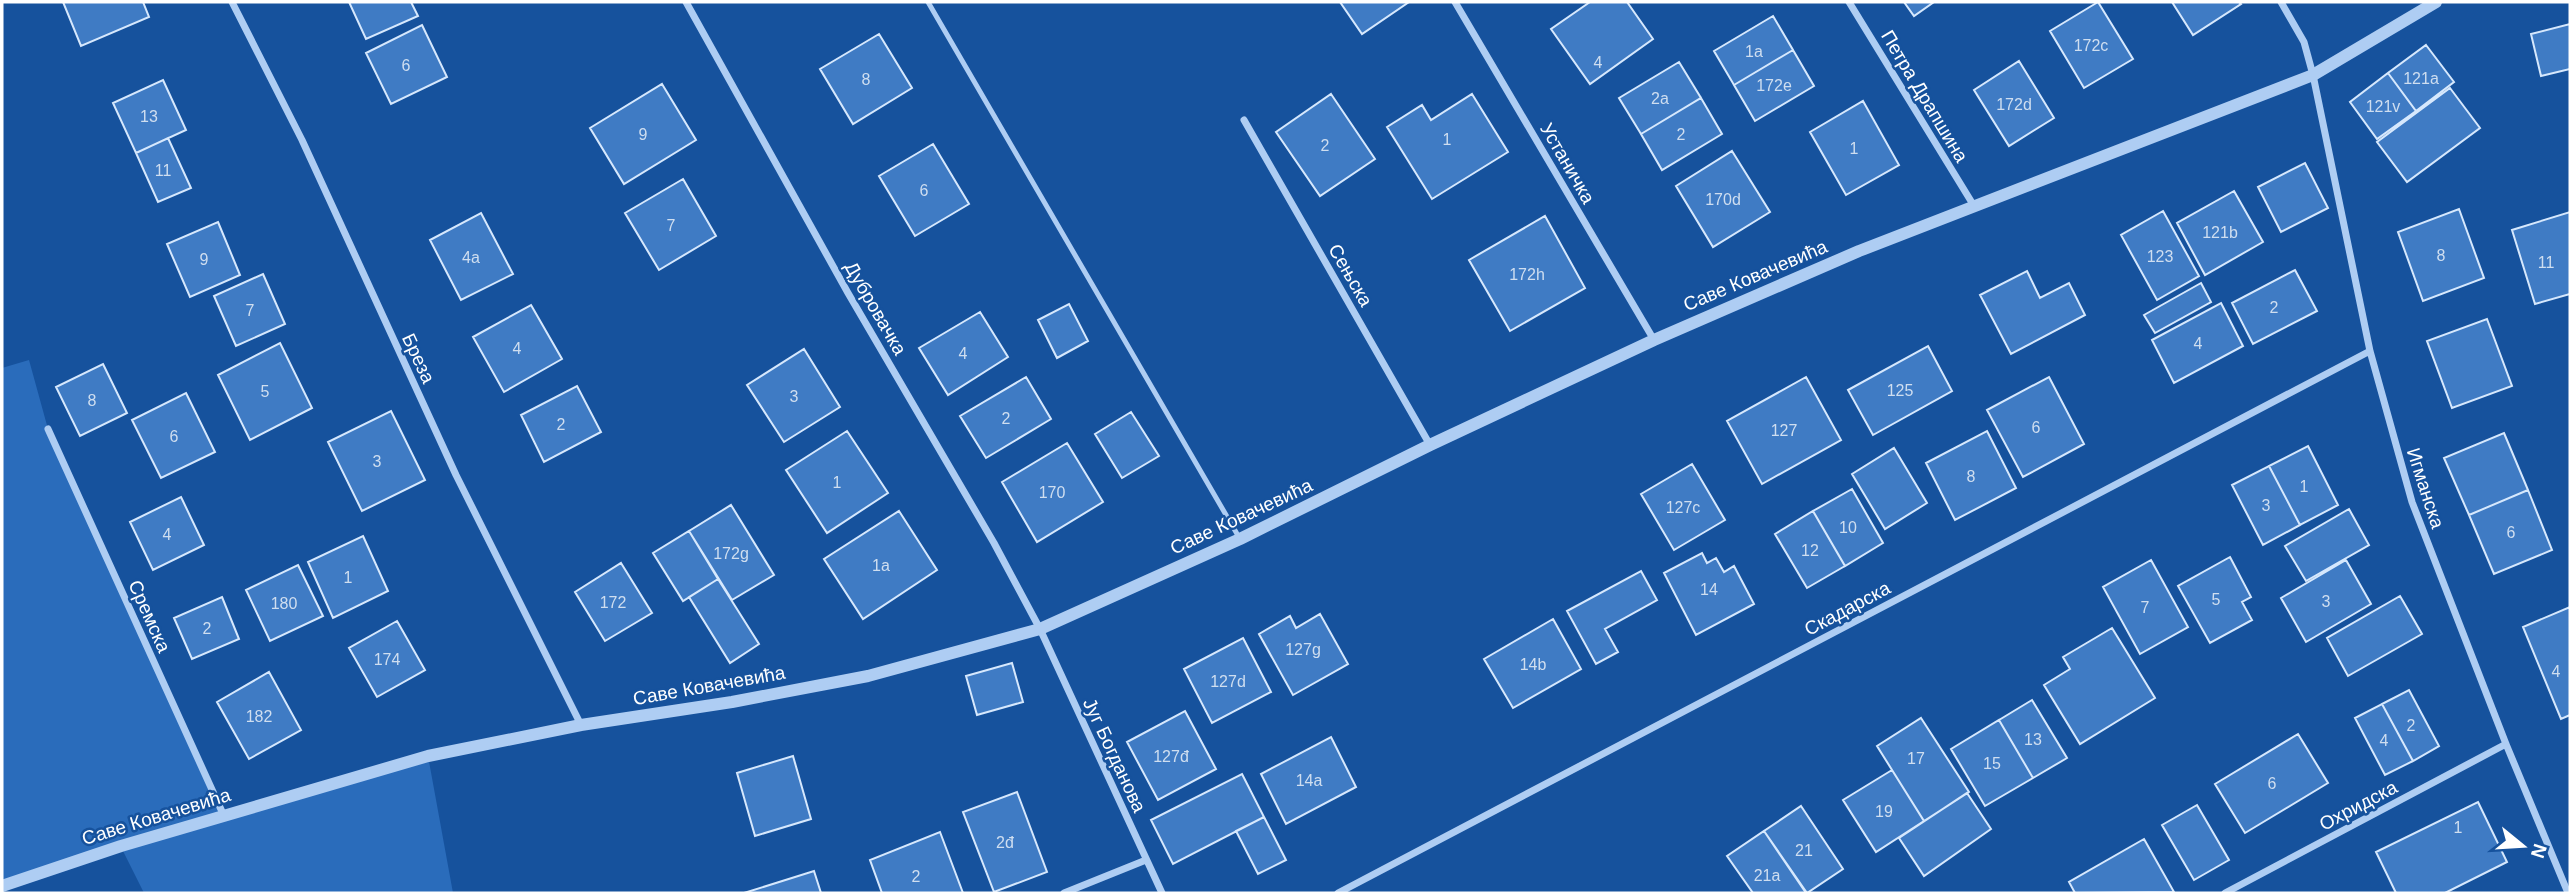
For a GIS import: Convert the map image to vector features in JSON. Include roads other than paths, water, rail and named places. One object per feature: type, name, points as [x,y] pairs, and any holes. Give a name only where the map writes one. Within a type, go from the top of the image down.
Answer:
[{"type":"street","name":"Бреза","points":[[233,2],[302,139],[456,475],[581,725]]},
{"type":"street","name":"Дубровачка","points":[[686,2],[848,293],[994,543],[1040,629]]},
{"type":"street","name":"Устаничка","points":[[1455,2],[1654,340]]},
{"type":"street","name":"Петра Драпшина","points":[[1849,2],[1974,206]]},
{"type":"street","name":"Игманска","points":[[2281,2],[2304,42],[2313,75],[2370,351],[2412,502],[2506,744],[2568,893]]},
{"type":"street","name":"Саве Ковачевића","points":[[2,886],[68,862],[428,755],[581,725],[732,702],[867,676],[1040,629],[1240,539],[1430,445],[1654,340],[1859,251],[2313,75],[2436,2]]},
{"type":"street","name":"Сењска","points":[[1244,120],[1430,445]]},
{"type":"street","name":"Скадарска","points":[[1338,893],[2370,351]]},
{"type":"street","name":"Сремска","points":[[48,429],[224,816]]},
{"type":"street","name":"Југ Богданова","points":[[1040,629],[1162,893]]},
{"type":"street","name":"Охридска","points":[[2225,893],[2506,744]]},
{"type":"street","points":[[1064,893],[1146,860]]},
{"type":"lane","points":[[928,2],[1240,539]]}]
